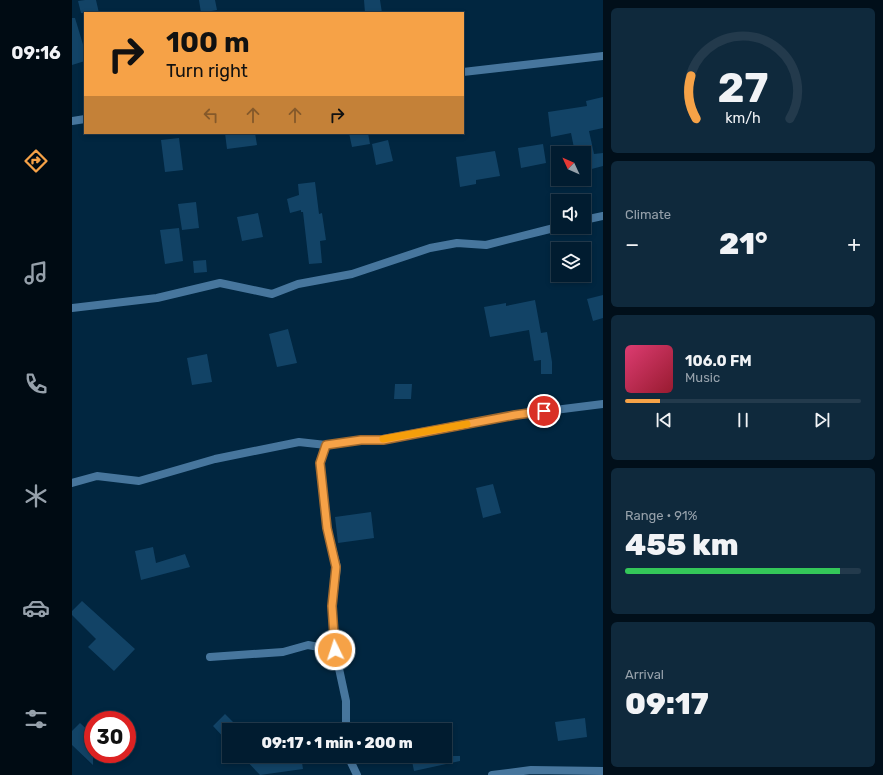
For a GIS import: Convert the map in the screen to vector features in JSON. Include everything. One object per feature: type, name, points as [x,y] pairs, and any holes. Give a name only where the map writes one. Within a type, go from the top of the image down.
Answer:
[{"type":"street","points":[[464,72],[603,56]]},
{"type":"street","points":[[72,121],[84,119]]},
{"type":"street","points":[[591,219],[603,216]]},
{"type":"street","points":[[72,308],[157,298],[220,283],[272,294],[298,284],[352,274],[430,248],[457,243],[486,245],[551,229]]},
{"type":"street","points":[[72,483],[97,476],[140,480],[215,459],[299,442],[326,445],[361,440],[383,440],[515,415],[603,404]]},
{"type":"street","points":[[326,445],[320,463],[327,528],[336,567],[332,606],[335,650],[346,701],[346,723]]},
{"type":"street","points":[[210,657],[284,652],[308,645],[335,650]]},
{"type":"street","points":[[351,763],[357,775]]},
{"type":"street","points":[[492,775],[531,770],[603,771]]},
{"type":"building","points":[[96,0],[99,12],[81,13],[78,1]]},
{"type":"building","points":[[199,0],[215,0],[217,10],[201,12]]},
{"type":"building","points":[[364,0],[380,0],[382,12],[365,12]]},
{"type":"building","points":[[72,18],[75,18],[84,48],[84,61],[72,65]]},
{"type":"building","points":[[603,97],[603,128],[589,131],[594,154],[603,153],[603,166],[591,169],[591,146],[574,146],[571,133],[551,137],[548,112],[587,106],[586,101]]},
{"type":"building","points":[[225,134],[255,134],[257,145],[227,149]]},
{"type":"building","points":[[349,134],[368,134],[370,144],[352,147]]},
{"type":"building","points":[[179,138],[183,170],[165,172],[161,140]]},
{"type":"building","points":[[388,140],[393,161],[376,165],[372,144]]},
{"type":"building","points":[[543,144],[546,163],[521,168],[518,148]]},
{"type":"building","points":[[495,151],[500,176],[476,180],[476,184],[460,187],[456,157]]},
{"type":"building","points":[[315,182],[319,214],[322,213],[326,240],[320,241],[322,263],[309,264],[303,212],[301,212],[301,210],[290,213],[287,199],[299,195],[298,184]]},
{"type":"building","points":[[196,202],[199,228],[182,230],[178,204]]},
{"type":"building","points":[[258,213],[263,237],[242,241],[237,217]]},
{"type":"building","points":[[179,228],[183,261],[165,264],[160,230]]},
{"type":"building","points":[[206,260],[207,272],[194,273],[193,261]]},
{"type":"building","points":[[603,295],[603,318],[593,321],[587,299]]},
{"type":"building","points":[[535,300],[541,333],[547,332],[552,362],[552,374],[541,374],[541,360],[534,361],[529,330],[490,337],[484,307],[506,303],[506,306]]},
{"type":"building","points":[[288,329],[297,363],[277,367],[269,334]]},
{"type":"building","points":[[207,354],[212,382],[192,385],[187,358]]},
{"type":"building","points":[[395,384],[412,384],[411,399],[394,399]]},
{"type":"building","points":[[493,484],[501,513],[483,518],[476,488]]},
{"type":"building","points":[[371,512],[374,538],[338,543],[335,517]]},
{"type":"building","points":[[153,547],[156,563],[185,554],[190,567],[141,580],[135,551]]},
{"type":"building","points":[[82,601],[135,649],[114,671],[88,647],[96,639],[72,615],[72,611]]},
{"type":"building","points":[[225,714],[234,723],[222,723],[222,736],[213,726]]},
{"type":"building","points":[[585,718],[587,737],[558,741],[555,722]]},
{"type":"building","points":[[80,723],[84,727],[84,756],[72,745],[72,731]]},
{"type":"building","points":[[452,756],[460,756],[460,761],[452,763]]},
{"type":"building","points":[[249,763],[302,763],[303,769],[260,775]]},
{"type":"building","points":[[412,763],[451,763],[414,771]]},
{"type":"slow traffic","points":[[383,439],[467,424]]},
{"type":"route","points":[[335,650],[332,606],[336,567],[327,528],[320,463],[326,445],[361,440],[383,440],[515,415],[544,411]]}]
